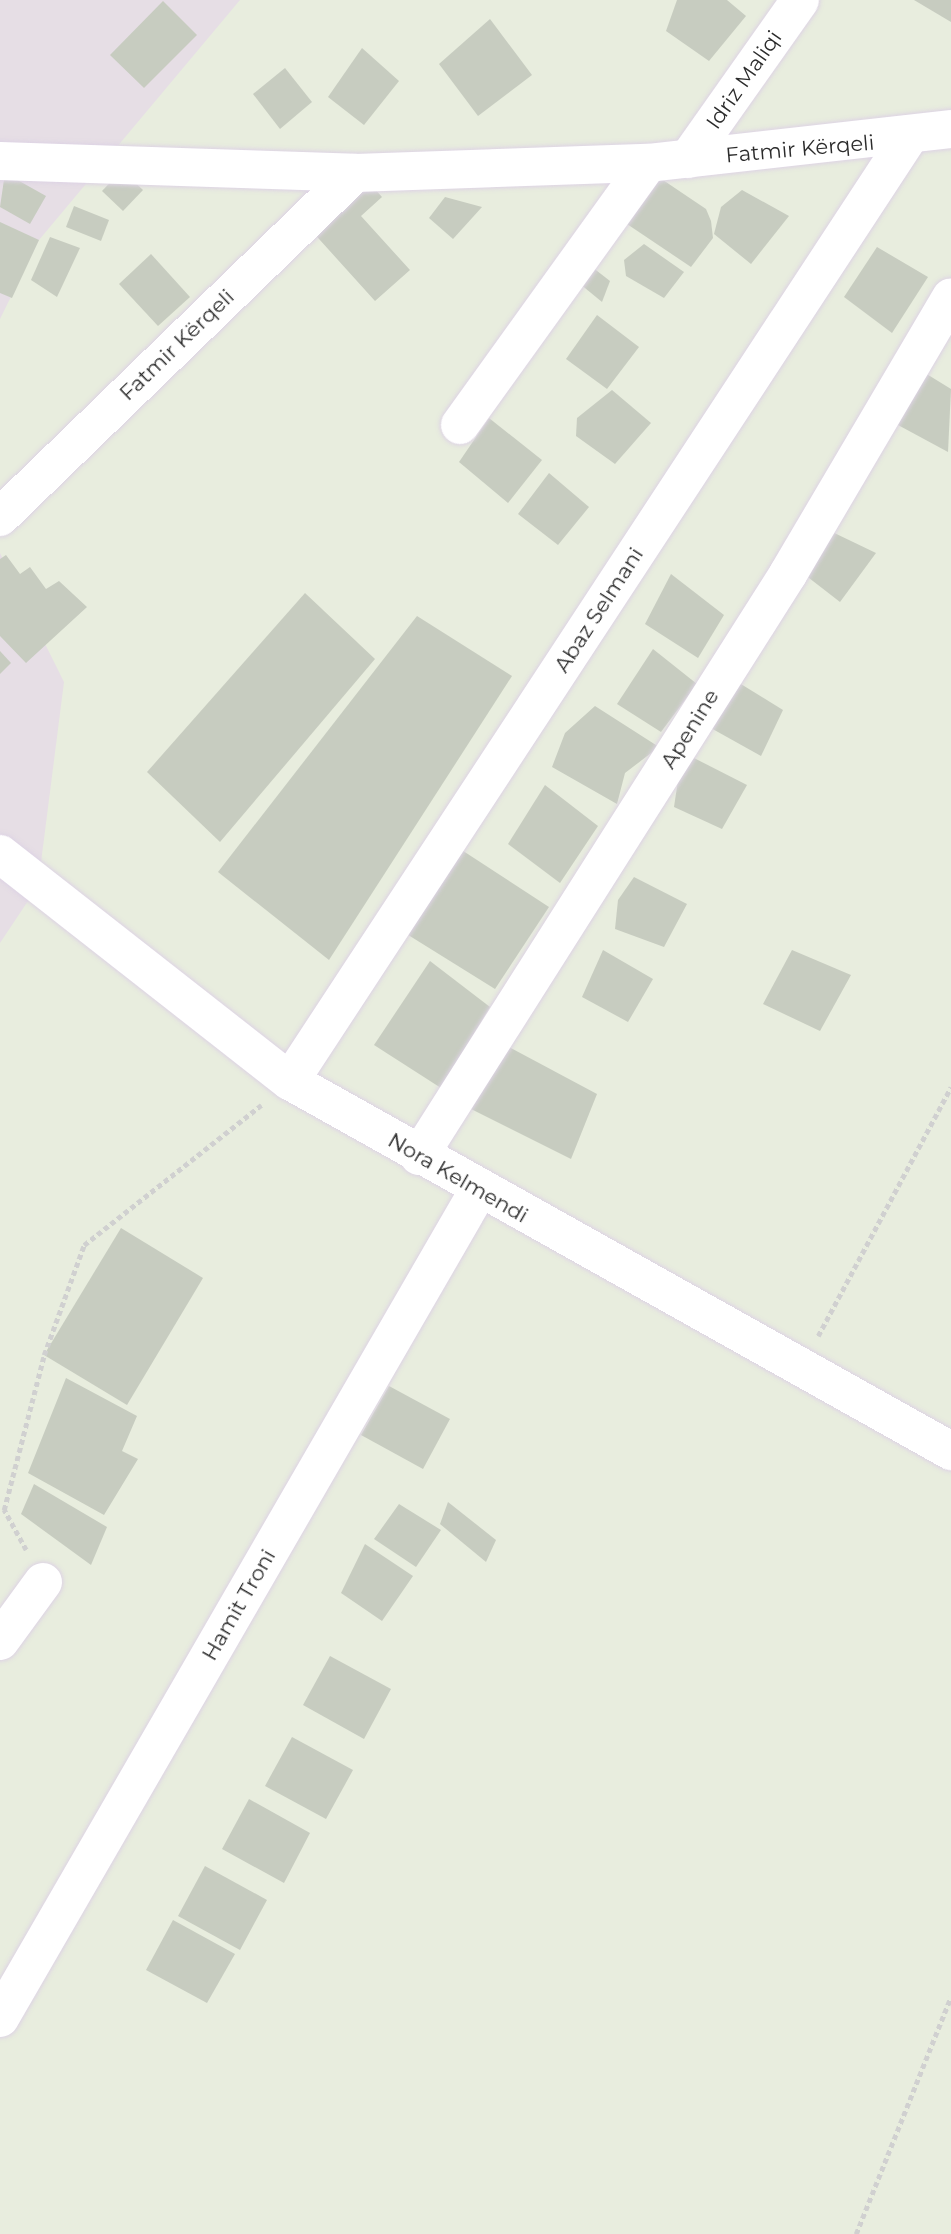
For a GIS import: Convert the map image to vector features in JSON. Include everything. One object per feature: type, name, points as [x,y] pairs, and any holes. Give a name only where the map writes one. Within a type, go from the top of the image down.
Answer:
[{"type":"street","name":"Idriz Maliqi","points":[[688,159],[800,0]]},
{"type":"street","name":"Fatmir Kërqeli","points":[[0,161],[355,173],[648,163],[908,138],[951,129]]},
{"type":"street","name":"Abaz Selmani","points":[[290,1081],[908,138]]},
{"type":"street","points":[[460,425],[648,163]]},
{"type":"street","name":"Fatmir Kërqeli","points":[[0,517],[355,173]]},
{"type":"street","name":"Apenine","points":[[419,1156],[788,574],[951,297]]},
{"type":"street","name":"Nora Kelmendi","points":[[0,854],[290,1081],[478,1191],[951,1451]]},
{"type":"street","name":"Hamit Troni","points":[[0,2018],[478,1191]]},
{"type":"street","points":[[0,1641],[43,1582]]},
{"type":"path","points":[[43,1582],[4,1510],[44,1355],[84,1245],[290,1081]]},
{"type":"path","points":[[801,1369],[951,1087]]},
{"type":"path","points":[[856,2234],[951,1997]]},
{"type":"shaded area","points":[[0,0],[240,0],[39,240],[0,319]]},
{"type":"shaded area","points":[[0,553],[64,682],[38,886],[0,943]]},
{"type":"building","points":[[677,0],[727,0],[746,16],[709,61],[666,31]]},
{"type":"building","points":[[914,0],[951,0],[951,22]]},
{"type":"building","points":[[163,1],[197,35],[144,88],[110,55]]},
{"type":"building","points":[[490,19],[532,75],[478,116],[439,64]]},
{"type":"building","points":[[362,48],[399,81],[364,125],[328,97]]},
{"type":"building","points":[[285,68],[312,102],[280,129],[253,94]]},
{"type":"building","points":[[122,170],[143,190],[123,211],[102,191]]},
{"type":"building","points":[[5,173],[46,196],[30,224],[0,207]]},
{"type":"building","points":[[660,178],[706,209],[711,221],[713,238],[691,267],[627,224]]},
{"type":"building","points":[[366,179],[382,197],[361,216],[410,270],[375,301],[310,229]]},
{"type":"building","points":[[742,190],[789,216],[751,264],[714,234],[721,207]]},
{"type":"building","points":[[445,197],[482,207],[453,239],[429,218]]},
{"type":"building","points":[[74,206],[109,220],[101,241],[66,227]]},
{"type":"building","points":[[0,222],[39,240],[12,298],[0,293]]},
{"type":"building","points":[[50,237],[80,248],[57,297],[31,280]]},
{"type":"building","points":[[644,244],[684,272],[664,298],[626,276],[624,260]]},
{"type":"building","points":[[877,247],[928,277],[892,333],[844,297]]},
{"type":"building","points":[[151,254],[190,297],[158,326],[119,284]]},
{"type":"building","points":[[583,260],[610,281],[602,302],[574,279]]},
{"type":"building","points":[[597,315],[639,347],[607,389],[566,359]]},
{"type":"building","points":[[925,373],[951,389],[948,452],[898,425]]},
{"type":"building","points":[[612,390],[651,423],[615,464],[576,436],[577,418]]},
{"type":"building","points":[[489,418],[542,460],[508,503],[459,462]]},
{"type":"building","points":[[549,473],[589,507],[558,545],[518,514]]},
{"type":"building","points":[[826,529],[876,553],[840,602],[800,571]]},
{"type":"building","points":[[6,555],[20,574],[30,567],[46,589],[59,581],[87,607],[26,663],[0,636],[0,559]]},
{"type":"building","points":[[671,574],[724,615],[698,658],[645,624]]},
{"type":"building","points":[[305,593],[375,659],[220,842],[147,772]]},
{"type":"building","points":[[417,616],[512,676],[329,960],[218,872]]},
{"type":"building","points":[[653,649],[697,684],[661,732],[617,704]]},
{"type":"building","points":[[0,651],[11,663],[0,674]]},
{"type":"building","points":[[731,678],[783,710],[761,756],[709,727]]},
{"type":"building","points":[[595,706],[659,747],[625,773],[617,804],[552,767],[565,733]]},
{"type":"building","points":[[694,758],[747,785],[722,829],[674,807],[678,780]]},
{"type":"building","points":[[545,785],[598,826],[560,883],[508,844]]},
{"type":"building","points":[[454,845],[549,907],[495,989],[405,933]]},
{"type":"building","points":[[634,877],[687,904],[664,947],[615,929],[618,900]]},
{"type":"building","points":[[603,950],[653,979],[628,1022],[582,997]]},
{"type":"building","points":[[792,950],[851,975],[820,1031],[763,1004]]},
{"type":"building","points":[[430,961],[490,1007],[441,1088],[374,1045]]},
{"type":"building","points":[[505,1045],[597,1094],[571,1159],[467,1107]]},
{"type":"building","points":[[121,1228],[203,1278],[127,1405],[44,1355]]},
{"type":"building","points":[[66,1378],[137,1416],[122,1451],[138,1459],[104,1515],[28,1473]]},
{"type":"building","points":[[389,1386],[450,1419],[423,1469],[361,1435]]},
{"type":"building","points":[[34,1484],[107,1527],[91,1565],[21,1514]]},
{"type":"building","points":[[448,1502],[496,1540],[486,1562],[440,1524]]},
{"type":"building","points":[[399,1504],[441,1530],[416,1567],[374,1539]]},
{"type":"building","points":[[365,1544],[413,1576],[382,1621],[341,1593]]},
{"type":"building","points":[[330,1656],[391,1689],[364,1739],[303,1705]]},
{"type":"building","points":[[292,1737],[353,1770],[326,1819],[265,1786]]},
{"type":"building","points":[[249,1799],[310,1833],[284,1883],[222,1849]]},
{"type":"building","points":[[205,1866],[267,1900],[240,1950],[178,1916]]},
{"type":"building","points":[[173,1920],[235,1954],[207,2003],[146,1970]]}]
